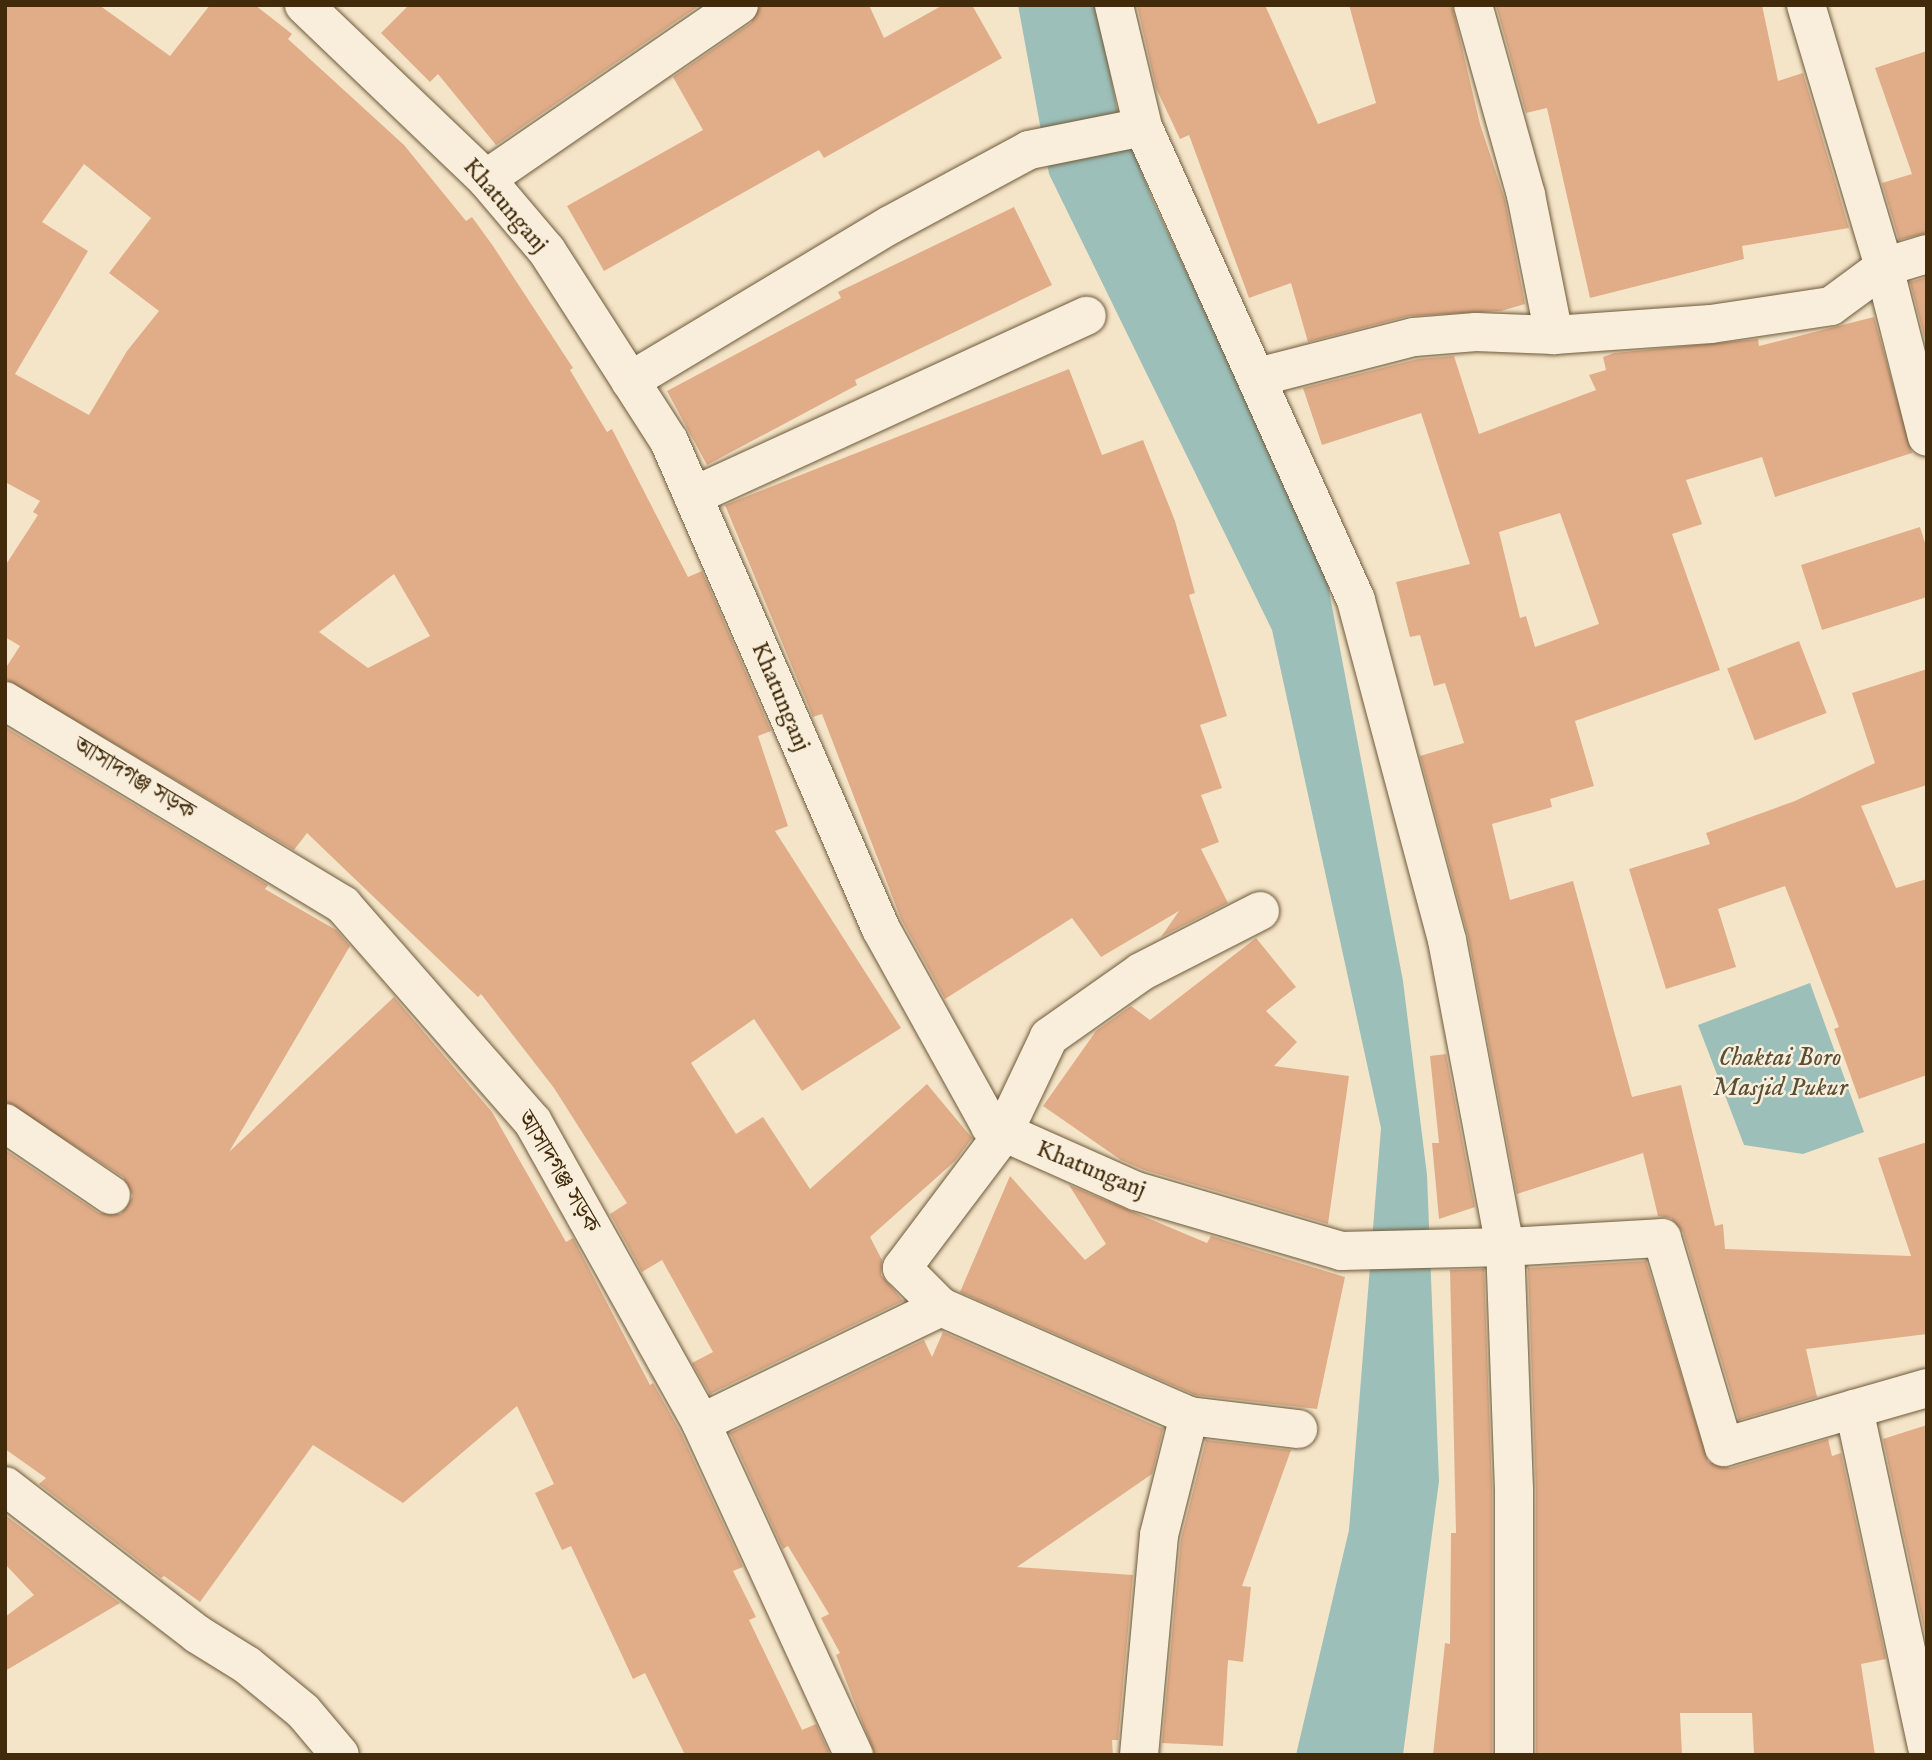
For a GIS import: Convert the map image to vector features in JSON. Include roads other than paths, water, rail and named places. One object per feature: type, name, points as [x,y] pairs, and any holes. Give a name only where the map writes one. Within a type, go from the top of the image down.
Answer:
[{"type":"street","name":"Khatunganj","points":[[304,5],[486,179],[547,251],[669,440],[881,929],[990,1126],[1136,1191],[1341,1251],[1662,1238],[1724,1447],[1854,1409]]},
{"type":"street","points":[[486,179],[739,5]]},
{"type":"street","points":[[1114,5],[1143,127],[1258,377],[1356,600],[1447,940],[1489,1247],[1514,1490],[1514,1755]]},
{"type":"street","points":[[1473,5],[1527,195],[1554,335]]},
{"type":"street","points":[[1806,5],[1884,267],[1927,437]]},
{"type":"street","points":[[630,381],[890,225],[1029,150],[1143,127]]},
{"type":"street","points":[[1258,377],[1414,337],[1476,332],[1554,335],[1711,324],[1831,306],[1884,267],[1927,254]]},
{"type":"street","points":[[693,496],[1087,316]]},
{"type":"street","name":"আসাদগঞ্জ সড়ক","points":[[5,701],[343,905],[533,1122],[701,1423],[854,1755]]},
{"type":"street","points":[[1260,911],[1141,972],[1049,1037],[1003,1134],[902,1268],[941,1307],[1189,1416],[1298,1429]]},
{"type":"street","points":[[5,1124],[111,1195]]},
{"type":"street","points":[[701,1423],[941,1307]]},
{"type":"street","points":[[1927,1388],[1854,1409],[1927,1746]]},
{"type":"street","points":[[1139,1755],[1159,1535],[1189,1416]]},
{"type":"street","points":[[5,1486],[197,1634],[247,1665],[303,1711],[340,1755]]},
{"type":"water","points":[[1018,5],[1097,5],[1117,109],[1153,201],[1323,559],[1403,981],[1427,1175],[1439,1481],[1403,1755],[1296,1755],[1349,1530],[1381,1128],[1272,630],[1049,174]]},
{"type":"water","name":"Chaktai Boro Masjid Pukur","points":[[1810,983],[1864,1132],[1803,1154],[1744,1145],[1698,1025]]}]
